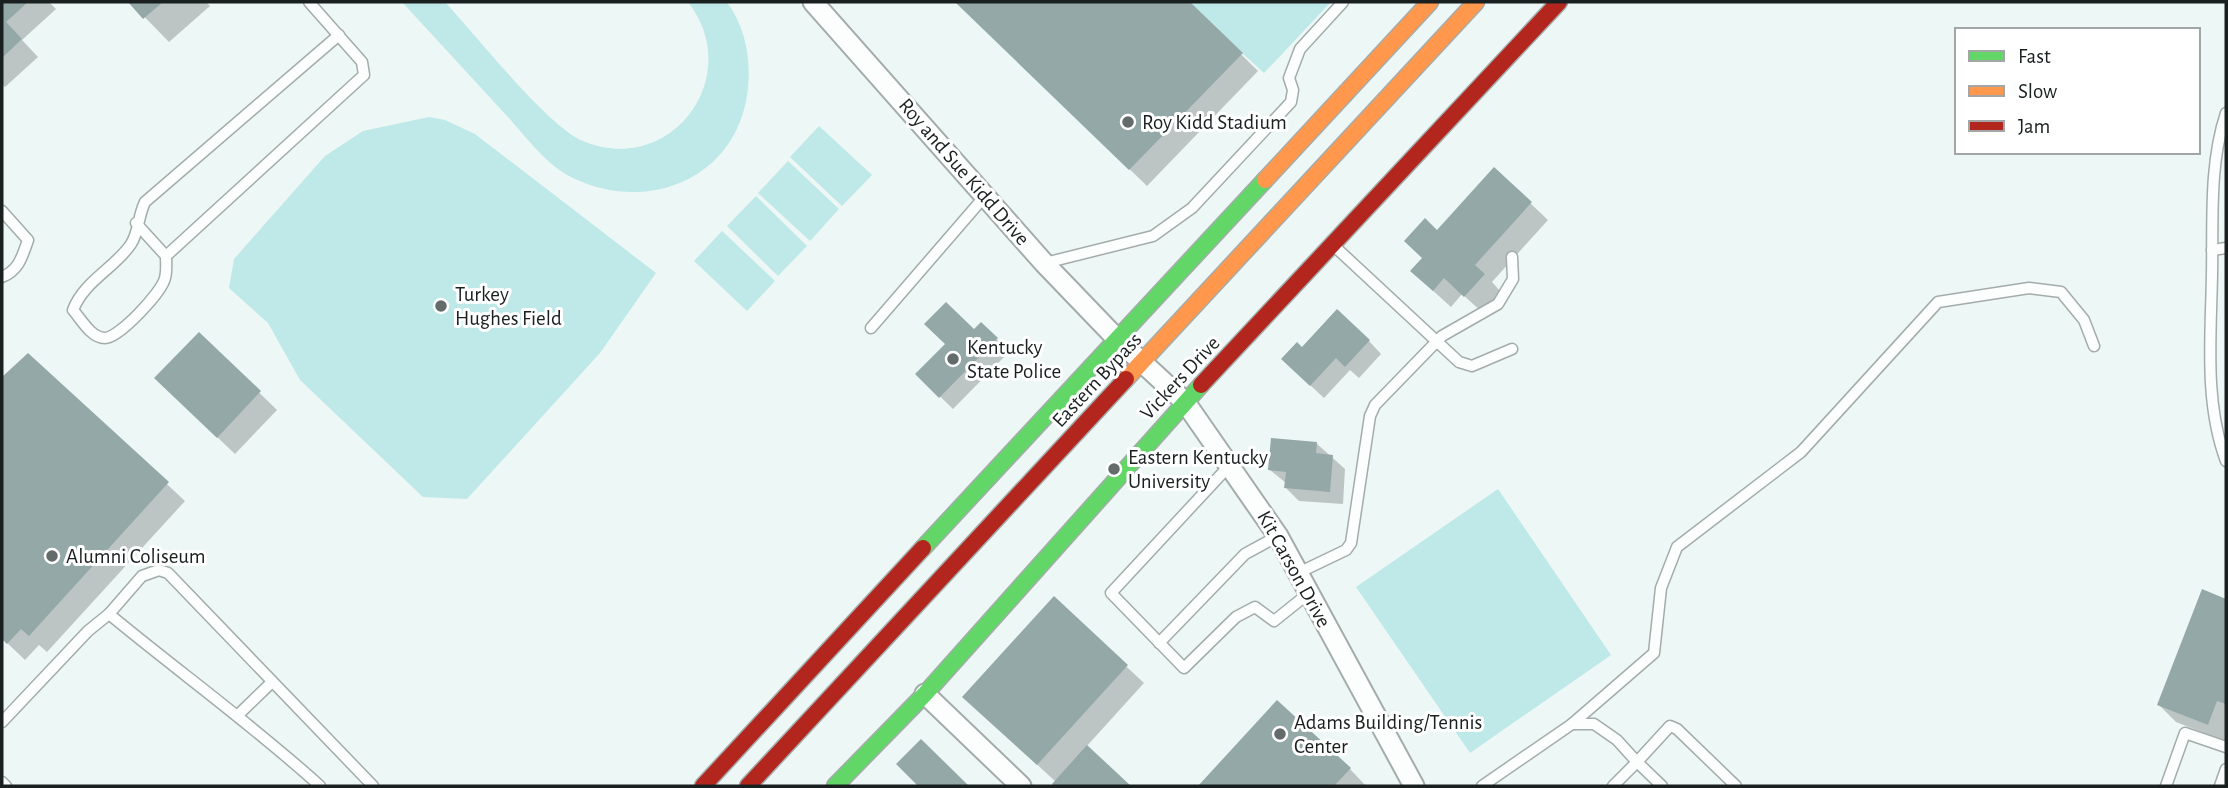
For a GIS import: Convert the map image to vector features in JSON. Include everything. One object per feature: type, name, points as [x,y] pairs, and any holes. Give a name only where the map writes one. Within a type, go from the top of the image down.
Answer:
[{"type":"main road","name":"Eastern Bypass","points":[[703,786],[1430,2]]},
{"type":"main road","name":"Eastern Bypass","points":[[748,786],[1476,2]]},
{"type":"main road","name":"Vickers Drive","points":[[835,786],[925,694],[1185,402],[1559,2]]},
{"type":"street","name":"Roy and Sue Kidd Drive","points":[[813,2],[1044,263],[1118,340]]},
{"type":"street","name":"Kit Carson Drive","points":[[1118,340],[1185,402],[1231,464],[1278,536],[1414,786]]},
{"type":"street","points":[[925,694],[1021,786]]},
{"type":"lane","points":[[166,256],[364,75],[362,62],[309,2]]},
{"type":"lane","points":[[1044,263],[1153,236],[1192,208],[1292,102],[1293,90],[1289,78],[1300,49],[1343,2]]},
{"type":"lane","points":[[136,223],[166,256],[165,279],[155,296],[114,336],[104,338],[95,335],[73,310],[78,297],[132,243],[136,223],[145,202],[339,35]]},
{"type":"lane","points":[[2226,113],[2214,176],[2212,250],[2212,392],[2215,423],[2226,461]]},
{"type":"lane","points":[[871,328],[985,196]]},
{"type":"lane","points":[[2,211],[28,240],[20,263],[12,273],[2,277]]},
{"type":"lane","points":[[1333,244],[1436,342],[1465,365],[1472,366],[1512,349]]},
{"type":"lane","points":[[2212,250],[2226,248]]},
{"type":"lane","points":[[1298,573],[1346,550],[1351,543],[1370,416],[1375,405],[1436,342],[1477,313],[1498,304],[1513,279],[1512,257]]},
{"type":"lane","points":[[1482,786],[1572,724],[1654,653],[1661,588],[1677,547],[1801,452],[1938,302],[2029,288],[2061,292],[2084,320],[2094,346]]},
{"type":"lane","points":[[1231,464],[1111,593],[1184,668],[1236,617],[1255,607],[1275,621],[1309,593]]},
{"type":"lane","points":[[1159,643],[1245,554],[1278,536]]},
{"type":"lane","points":[[2,722],[88,631],[109,614],[142,576],[159,570],[168,573],[373,786]]},
{"type":"lane","points":[[109,614],[137,639],[238,715],[320,786]]},
{"type":"lane","points":[[238,715],[271,683]]},
{"type":"lane","points":[[1572,724],[1594,724],[1617,740],[1662,786]]},
{"type":"lane","points":[[1613,786],[1670,726],[1677,729],[1736,786]]},
{"type":"lane","points":[[2166,786],[2185,733],[2226,747]]},
{"type":"lane","points":[[2220,786],[2226,769]]},
{"type":"lane","points":[[2,782],[6,786]]},
{"type":"shaded area","points":[[402,2],[445,2],[551,118],[583,141],[615,149],[645,145],[670,133],[690,113],[703,88],[708,60],[704,31],[688,2],[727,2],[742,32],[749,65],[748,88],[741,119],[728,145],[709,165],[686,180],[660,189],[632,192],[602,188],[573,178],[563,173],[529,142]]},
{"type":"shaded area","name":"Roy Kidd Stadium","points":[[955,2],[1331,2],[1264,73],[1242,53],[1129,170]]},
{"type":"shaded area","name":"Turkey Hughes Field","points":[[429,117],[445,120],[475,134],[656,273],[600,353],[467,499],[423,497],[300,380],[268,323],[229,288],[234,259],[325,156],[363,131]]},
{"type":"shaded area","points":[[819,126],[872,175],[842,206],[790,157]]},
{"type":"shaded area","points":[[788,161],[839,209],[810,241],[758,193]]},
{"type":"shaded area","points":[[756,196],[807,246],[778,276],[727,226]]},
{"type":"shaded area","points":[[722,231],[775,281],[747,311],[694,261]]},
{"type":"shaded area","points":[[1498,489],[1611,655],[1470,753],[1356,587]]},
{"type":"building","points":[[2,2],[28,2],[6,22],[22,39],[2,58]]},
{"type":"building","points":[[128,2],[163,2],[143,19]]},
{"type":"building","name":"Roy Kidd Stadium","points":[[955,2],[1190,2],[1243,53],[1129,170]]},
{"type":"building","points":[[1494,167],[1532,202],[1475,265],[1485,274],[1464,297],[1444,278],[1433,291],[1410,271],[1422,258],[1404,241],[1425,218],[1437,230]]},
{"type":"building","name":"Kentucky State Police","points":[[946,302],[974,329],[981,322],[998,338],[939,398],[915,374],[945,344],[924,324]]},
{"type":"building","points":[[1337,309],[1370,340],[1345,367],[1336,358],[1310,386],[1281,359],[1297,342],[1302,347]]},
{"type":"building","points":[[199,332],[261,391],[217,438],[154,378]]},
{"type":"building","name":"Alumni Coliseum","points":[[28,353],[169,482],[29,636],[21,629],[7,644],[2,639],[2,377]]},
{"type":"building","points":[[1271,438],[1317,442],[1316,453],[1333,455],[1330,492],[1284,488],[1286,472],[1268,470]]},
{"type":"building","points":[[2202,589],[2226,599],[2226,704],[2217,701],[2208,725],[2157,705]]},
{"type":"building","points":[[1054,596],[1128,665],[1037,765],[962,697]]},
{"type":"building","name":"Adams Building/Tennis Center","points":[[1277,700],[1351,768],[1334,786],[1198,786]]},
{"type":"building","points":[[921,739],[969,786],[918,786],[896,764]]},
{"type":"building","points":[[1087,745],[1131,786],[1054,786],[1052,784]]},
{"type":"traffic: fast","points":[[923,548],[1265,180]]},
{"type":"traffic: fast","points":[[835,786],[925,694],[1201,385]]},
{"type":"traffic: slow","points":[[1265,180],[1430,2]]},
{"type":"traffic: slow","points":[[1126,379],[1476,2]]},
{"type":"traffic: jam","points":[[1201,385],[1559,2]]},
{"type":"traffic: jam","points":[[748,786],[1126,379]]},
{"type":"traffic: jam","points":[[703,786],[923,548]]},
{"type":"place","name":"Roy Kidd Stadium","points":[[1128,122]]},
{"type":"place","name":"Turkey Hughes Field","points":[[441,306]]},
{"type":"place","name":"Kentucky State Police","points":[[953,359]]},
{"type":"place","name":"Eastern Kentucky University","points":[[1114,469]]},
{"type":"place","name":"Alumni Coliseum","points":[[52,556]]},
{"type":"place","name":"Adams Building/Tennis Center","points":[[1280,734]]}]
